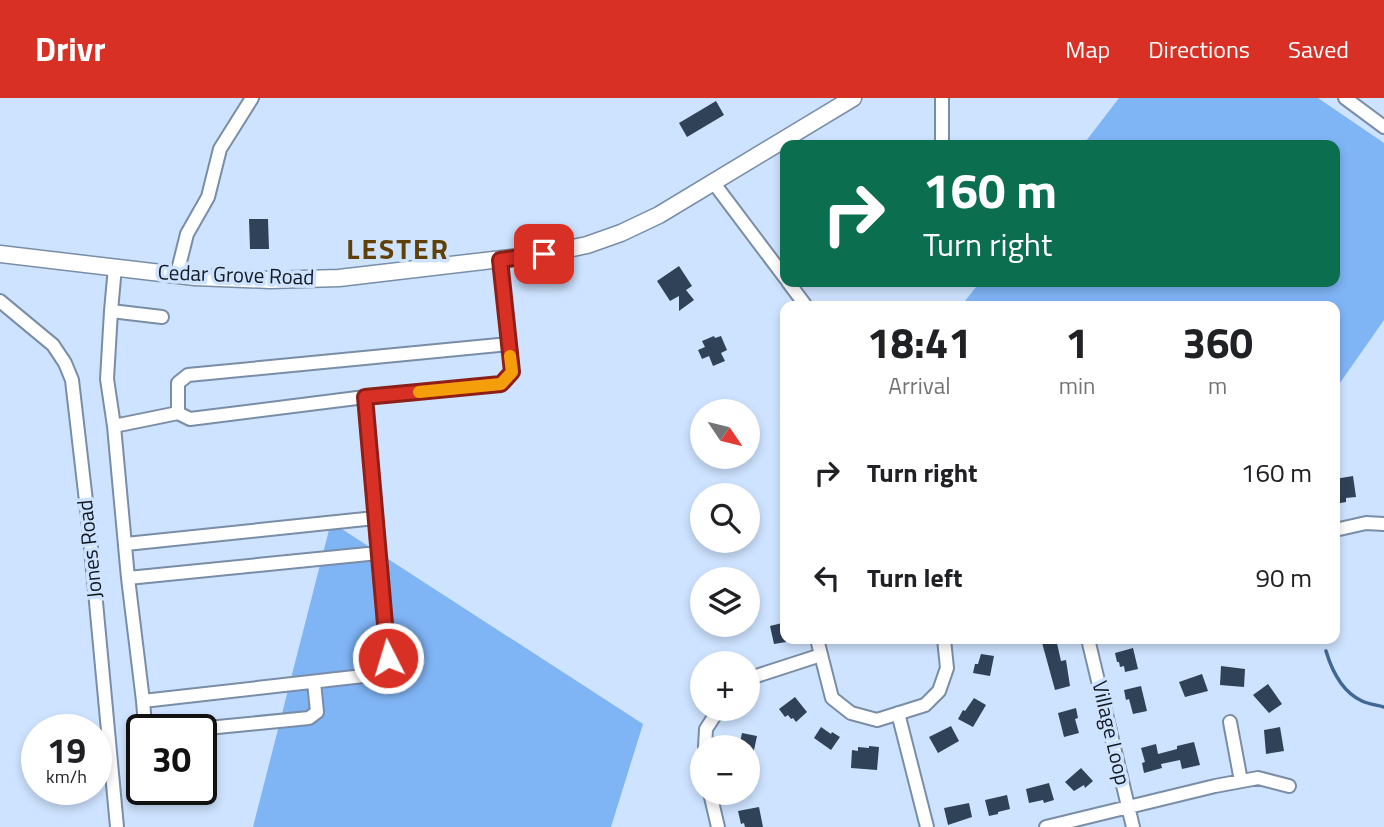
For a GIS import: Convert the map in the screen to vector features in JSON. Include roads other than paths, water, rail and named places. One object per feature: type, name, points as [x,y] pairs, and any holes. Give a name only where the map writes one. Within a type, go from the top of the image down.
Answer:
[{"type":"main road","name":"Cedar Grove Road","points":[[783,140],[853,98]]},
{"type":"main road","name":"Cedar Grove Road","points":[[0,254],[177,274],[270,280],[339,278],[544,254],[587,245],[659,215],[780,142]]},
{"type":"street","points":[[177,274],[187,234],[208,197],[220,149],[253,98]]},
{"type":"street","points":[[942,98],[942,140]]},
{"type":"street","points":[[1345,98],[1384,127]]},
{"type":"street","points":[[713,182],[780,271]]},
{"type":"street","points":[[114,426],[178,413],[190,419],[365,397],[501,384],[512,372],[500,260]]},
{"type":"street","points":[[116,267],[107,379],[144,714]]},
{"type":"street","name":"Jones Road","points":[[0,301],[53,345],[72,380],[89,527],[117,827]]},
{"type":"street","points":[[111,311],[162,317]]},
{"type":"street","points":[[178,413],[178,383],[188,375],[509,344]]},
{"type":"street","points":[[143,701],[381,674],[388,658],[365,397]]},
{"type":"street","points":[[126,544],[375,517]]},
{"type":"street","points":[[1340,529],[1366,523],[1384,524]]},
{"type":"street","points":[[128,578],[378,553]]},
{"type":"street","points":[[818,644],[832,698],[851,713],[877,720],[925,705],[939,691],[947,668],[944,644]]},
{"type":"street","name":"Village Loop","points":[[1089,644],[1133,827]]},
{"type":"street","points":[[760,675],[821,655]]},
{"type":"street","points":[[217,727],[309,718],[317,712],[314,682]]},
{"type":"street","points":[[898,713],[927,827]]},
{"type":"street","points":[[1230,722],[1241,782]]},
{"type":"street","points":[[1046,827],[1258,778],[1289,786]]},
{"type":"street","points":[[713,805],[718,827]]},
{"type":"waterway","points":[[1326,651],[1335,673],[1349,692],[1364,702],[1384,707]]},
{"type":"district","name":"LESTER","points":[[398,249]]}]
